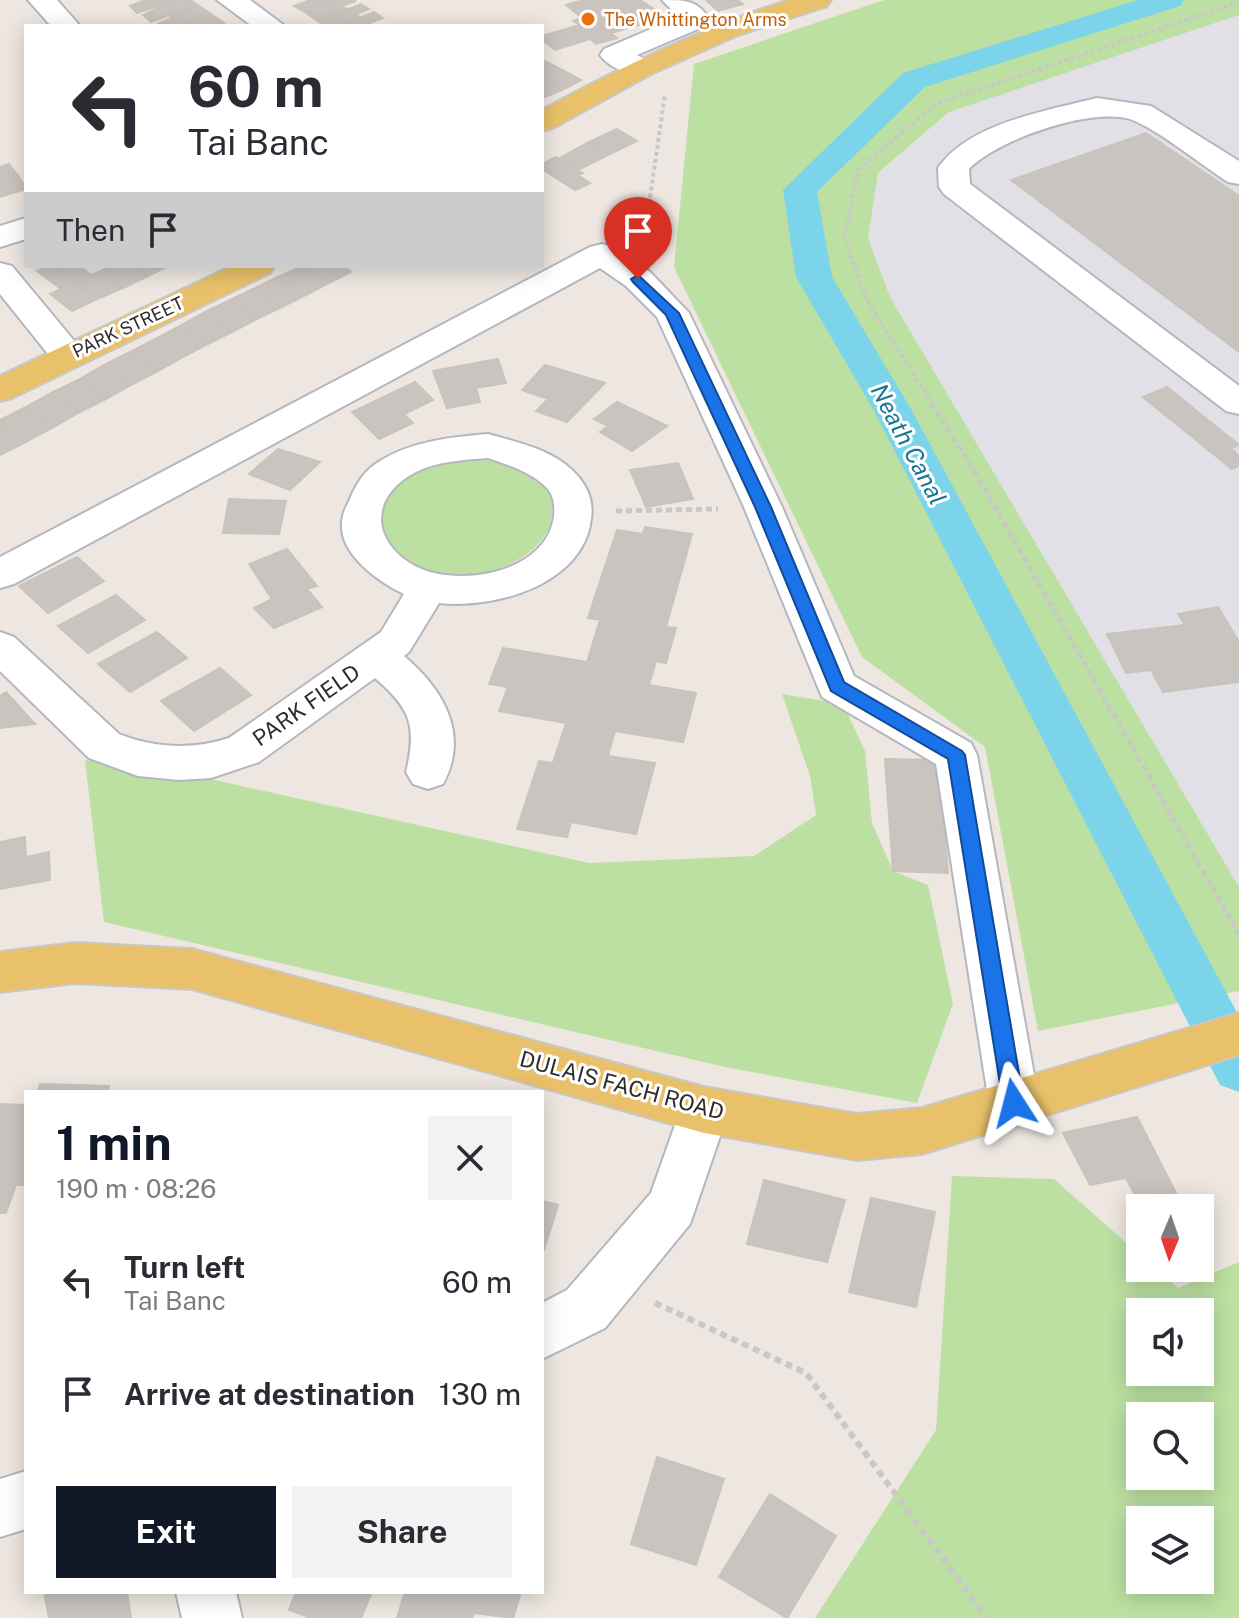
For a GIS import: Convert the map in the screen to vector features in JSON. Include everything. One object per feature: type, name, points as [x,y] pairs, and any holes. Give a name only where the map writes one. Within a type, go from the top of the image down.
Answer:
[{"type":"main road","points":[[544,121],[671,54],[728,29],[817,0]]},
{"type":"main road","name":"PARK STREET","points":[[0,390],[254,268]]},
{"type":"main road","name":"DULAIS FACH ROAD","points":[[0,972],[75,963],[192,969],[704,1110],[857,1137],[922,1131],[1239,1034]]},
{"type":"street","points":[[42,0],[64,24]]},
{"type":"street","points":[[231,0],[268,24]]},
{"type":"street","points":[[641,68],[614,55],[695,20],[693,14],[676,0]]},
{"type":"street","points":[[696,0],[728,29]]},
{"type":"street","points":[[1239,175],[1141,112],[1097,107],[1002,134],[969,151],[953,168],[955,187],[1239,403]]},
{"type":"street","points":[[0,237],[24,229]]},
{"type":"street","points":[[0,574],[602,254],[638,279],[672,313],[763,507],[837,686],[956,755],[1014,1103]]},
{"type":"street","points":[[0,273],[68,356]]},
{"type":"street","points":[[488,446],[525,456],[550,471],[569,493],[575,512],[567,539],[550,560],[517,579],[466,590],[428,587],[388,569],[366,543],[360,519],[376,482],[402,465],[444,449],[488,446]]},
{"type":"street","name":"PARK FIELD","points":[[0,647],[104,746],[138,759],[179,763],[211,761],[244,750],[395,642],[428,587]]},
{"type":"street","points":[[376,656],[403,677],[430,718],[434,738],[428,772]]},
{"type":"street","points":[[544,1331],[586,1309],[672,1207],[704,1110]]},
{"type":"street","points":[[0,1508],[24,1501]]},
{"type":"street","points":[[206,1594],[212,1618]]},
{"type":"path","points":[[1239,2],[935,104],[858,170],[845,238],[867,301],[972,467],[1239,934]]},
{"type":"path","points":[[638,279],[671,54]]},
{"type":"path","points":[[575,512],[711,509]]},
{"type":"path","points":[[609,1282],[806,1373],[987,1618]]},
{"type":"shaded area","points":[[1237,15],[1239,887],[890,297],[868,238],[878,174],[949,112]]},
{"type":"green space","points":[[884,0],[1239,0],[1239,15],[949,112],[878,173],[868,238],[890,297],[1239,887],[1239,991],[1038,1031],[985,747],[862,657],[674,267],[694,64]]},
{"type":"green space","points":[[485,457],[521,469],[543,486],[552,506],[549,526],[536,546],[515,562],[486,572],[439,574],[415,568],[401,559],[379,535],[379,506],[388,490],[398,479],[425,466],[455,459]]},
{"type":"green space","points":[[782,694],[843,704],[865,751],[872,823],[893,871],[928,885],[953,1004],[917,1103],[725,1067],[104,922],[85,760],[201,777],[589,863],[754,856],[816,815],[810,776]]},
{"type":"green space","points":[[952,1176],[1054,1179],[1126,1243],[1126,1282],[1171,1282],[1178,1288],[1192,1282],[1214,1282],[1214,1273],[1239,1262],[1239,1618],[815,1618],[936,1430]]},
{"type":"building","points":[[146,0],[175,0],[137,13],[130,6]]},
{"type":"building","points":[[175,0],[190,0],[198,5],[151,22],[143,15]]},
{"type":"building","points":[[310,0],[332,0],[305,12],[294,6]]},
{"type":"building","points":[[336,0],[356,1],[342,6],[347,9],[318,21],[305,12]]},
{"type":"building","points":[[584,0],[640,0],[666,17],[611,33],[617,38],[596,44],[590,39],[555,50],[544,42],[544,35],[580,25],[573,21],[582,18],[566,5]]},
{"type":"building","points":[[706,0],[737,0],[743,4],[718,11]]},
{"type":"building","points":[[361,4],[369,9],[356,14],[361,18],[345,24],[323,24],[318,21]]},
{"type":"building","points":[[198,5],[212,15],[187,24],[157,24],[172,18],[169,16]]},
{"type":"building","points":[[374,12],[383,18],[371,24],[345,24]]},
{"type":"building","points":[[212,15],[224,23],[221,24],[186,24]]},
{"type":"building","points":[[544,61],[581,80],[562,90],[544,80]]},
{"type":"building","points":[[544,80],[562,90],[544,97]]},
{"type":"building","points":[[617,129],[637,141],[610,154],[589,142]]},
{"type":"building","points":[[1146,133],[1239,196],[1239,352],[1011,180]]},
{"type":"building","points":[[589,142],[610,154],[578,170],[558,159]]},
{"type":"building","points":[[556,157],[583,173],[578,175],[590,183],[575,190],[544,170],[544,163]]},
{"type":"building","points":[[9,164],[19,177],[0,183],[0,167]]},
{"type":"building","points":[[19,177],[24,190],[0,197],[0,183]]},
{"type":"building","points":[[56,268],[97,299],[72,311],[50,294],[61,289],[37,271]]},
{"type":"building","points":[[56,268],[82,268],[92,275],[101,271],[123,288],[97,299]]},
{"type":"building","points":[[107,268],[137,268],[148,276],[123,288],[101,271]]},
{"type":"building","points":[[137,268],[164,268],[148,276]]},
{"type":"building","points":[[305,268],[329,283],[306,295],[278,277]]},
{"type":"building","points":[[305,268],[345,268],[351,272],[329,283]]},
{"type":"building","points":[[278,277],[306,295],[282,307],[253,289]]},
{"type":"building","points":[[253,289],[282,307],[257,319],[230,300]]},
{"type":"building","points":[[230,300],[257,319],[232,332],[205,312]]},
{"type":"building","points":[[205,312],[232,332],[208,344],[180,326]]},
{"type":"building","points":[[180,326],[208,344],[183,357],[155,339]]},
{"type":"building","points":[[155,339],[183,357],[158,371],[130,352]]},
{"type":"building","points":[[130,352],[158,371],[131,385],[104,365]]},
{"type":"building","points":[[498,359],[506,383],[476,388],[480,402],[447,408],[433,371]]},
{"type":"building","points":[[104,365],[131,385],[106,399],[78,380]]},
{"type":"building","points":[[545,365],[605,383],[567,422],[536,411],[548,399],[522,390]]},
{"type":"building","points":[[78,380],[106,399],[78,413],[51,393]]},
{"type":"building","points":[[415,382],[433,400],[404,414],[413,423],[379,439],[352,412]]},
{"type":"building","points":[[1167,387],[1239,445],[1231,448],[1239,456],[1239,466],[1232,469],[1143,397]]},
{"type":"building","points":[[51,393],[78,413],[52,428],[24,408]]},
{"type":"building","points":[[617,402],[667,426],[632,451],[600,432],[608,426],[594,419]]},
{"type":"building","points":[[24,408],[52,428],[24,443],[0,420]]},
{"type":"building","points":[[0,423],[24,443],[0,455]]},
{"type":"building","points":[[278,449],[320,462],[290,490],[249,474]]},
{"type":"building","points":[[678,463],[693,499],[646,507],[630,470]]},
{"type":"building","points":[[229,499],[286,501],[279,534],[223,533]]},
{"type":"building","points":[[645,527],[692,534],[666,627],[676,628],[666,663],[656,661],[649,685],[696,693],[683,742],[615,731],[608,756],[655,763],[636,834],[571,822],[567,837],[517,829],[539,761],[553,763],[566,723],[499,711],[508,687],[489,684],[503,648],[587,662],[600,620],[588,618],[617,530],[643,534]]},
{"type":"building","points":[[287,549],[317,586],[307,589],[322,607],[274,628],[254,608],[272,599],[249,564]]},
{"type":"building","points":[[77,557],[104,581],[48,613],[19,586]]},
{"type":"building","points":[[116,595],[145,620],[88,653],[58,626]]},
{"type":"building","points":[[1218,607],[1239,642],[1239,682],[1163,692],[1151,670],[1126,673],[1107,634],[1185,625],[1178,614]]},
{"type":"building","points":[[157,632],[187,658],[130,692],[98,664]]},
{"type":"building","points":[[220,668],[251,695],[194,731],[161,701]]},
{"type":"building","points":[[6,692],[35,724],[0,728],[0,696]]},
{"type":"building","points":[[885,759],[938,760],[948,873],[893,871]]},
{"type":"building","points":[[25,837],[26,857],[49,852],[50,880],[0,889],[0,842]]},
{"type":"building","points":[[40,1084],[109,1086],[108,1090],[38,1090]]},
{"type":"building","points":[[0,1104],[24,1105],[24,1185],[16,1185],[6,1213],[0,1213]]},
{"type":"building","points":[[1137,1117],[1176,1194],[1135,1194],[1126,1178],[1090,1185],[1063,1133]]},
{"type":"building","points":[[764,1180],[845,1200],[827,1262],[747,1244]]},
{"type":"building","points":[[871,1198],[935,1212],[916,1307],[849,1292]]},
{"type":"building","points":[[544,1202],[558,1205],[544,1250]]},
{"type":"building","points":[[657,1457],[724,1479],[696,1565],[631,1544]]},
{"type":"building","points":[[770,1494],[836,1536],[787,1618],[719,1577]]},
{"type":"building","points":[[44,1594],[127,1594],[131,1618],[49,1618]]},
{"type":"building","points":[[295,1594],[371,1594],[361,1618],[311,1618],[289,1610]]},
{"type":"building","points":[[404,1594],[520,1594],[513,1618],[474,1613],[472,1618],[397,1618]]},
{"type":"waterway","name":"Neath Canal","points":[[1169,0],[914,80],[800,190],[814,277],[892,409],[1239,1068]]},
{"type":"place","name":"The Whittington Arms","points":[[588,19]]},
{"type":"route","points":[[638,279],[672,313],[763,507],[837,686],[956,755],[1014,1103]]}]
